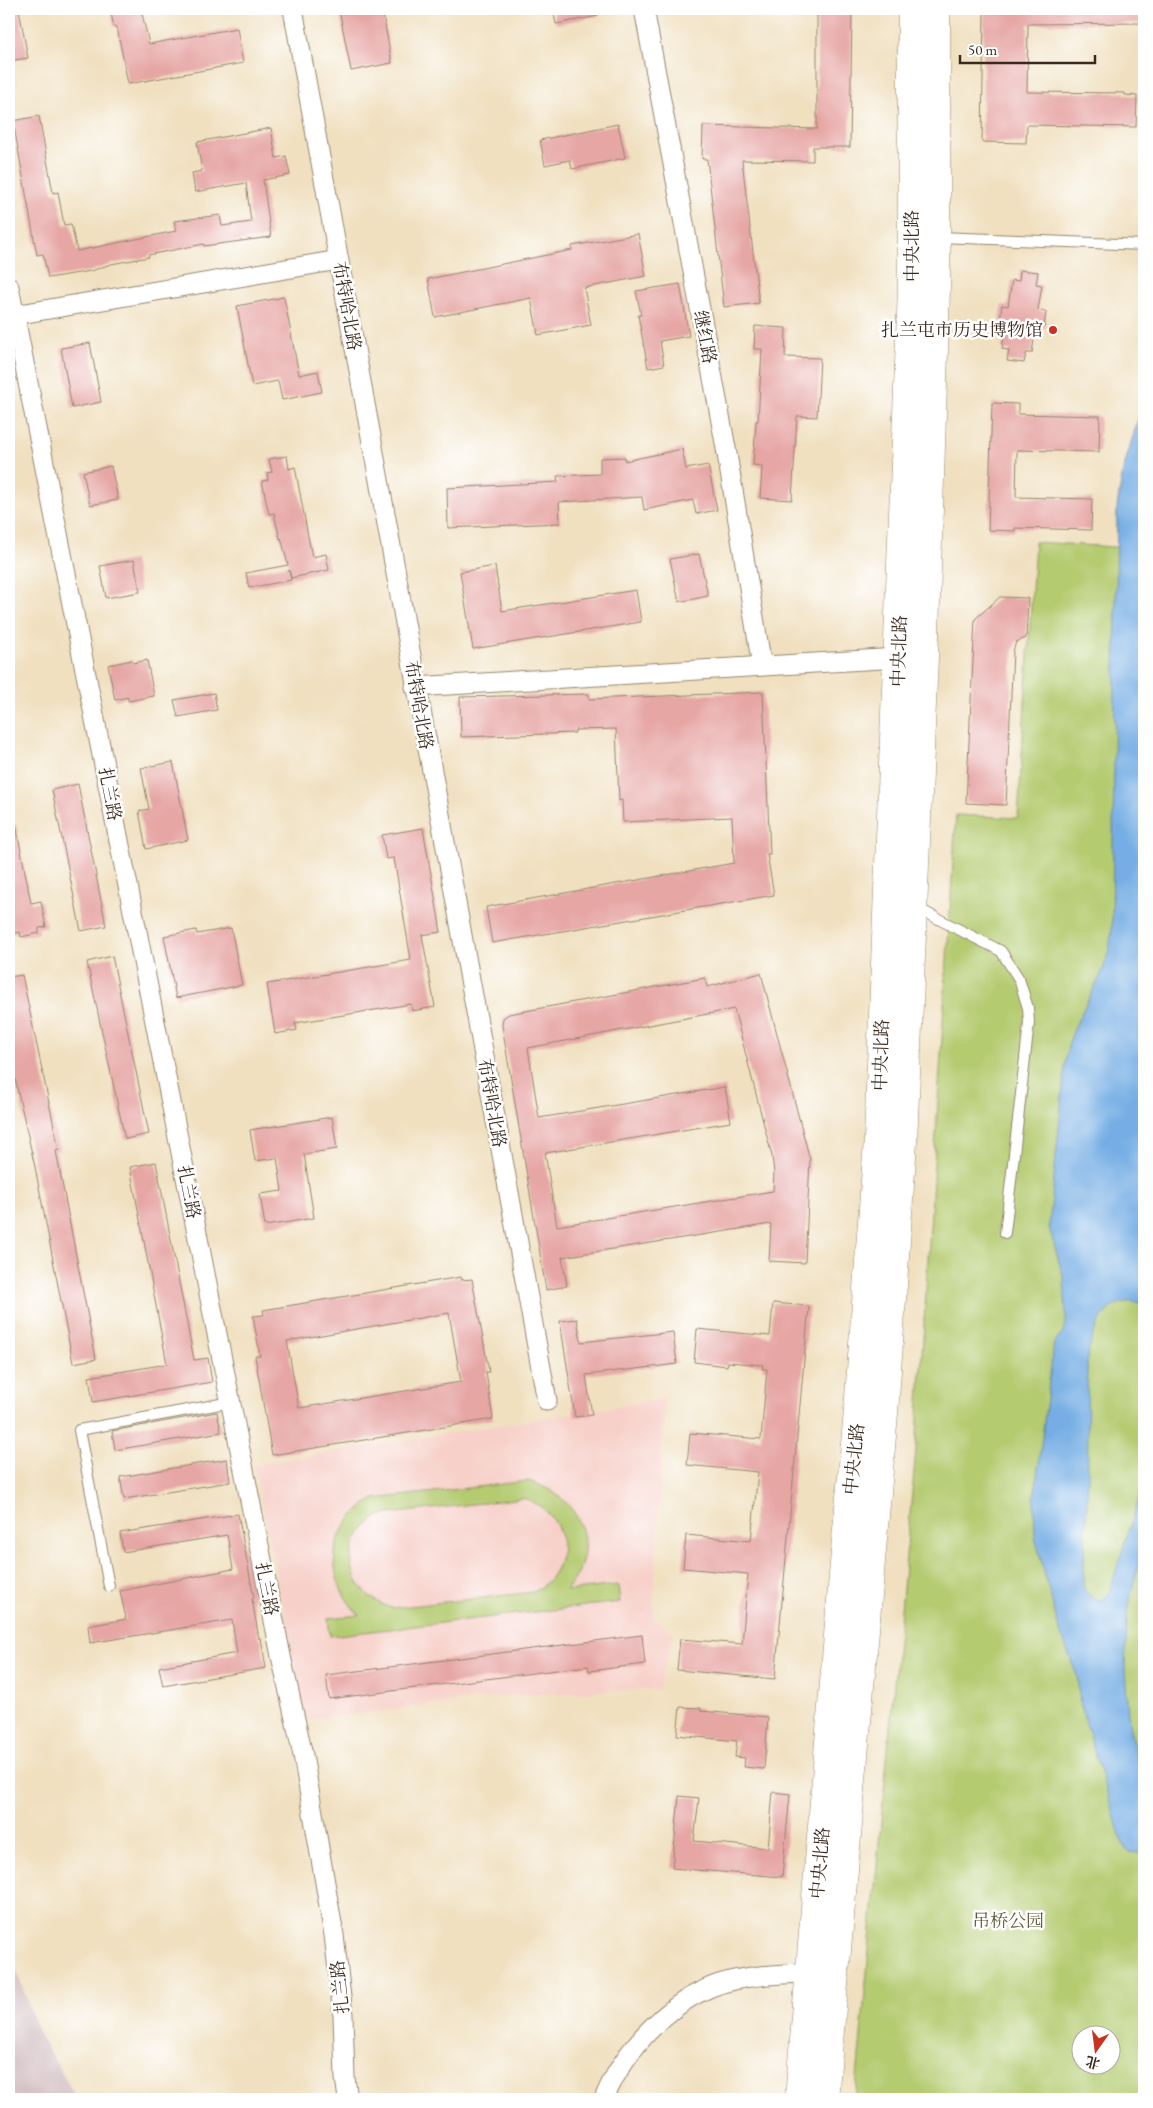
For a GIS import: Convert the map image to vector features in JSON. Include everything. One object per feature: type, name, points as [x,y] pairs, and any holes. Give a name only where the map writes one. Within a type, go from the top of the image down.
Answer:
[{"type":"main road","name":"中央北路","points":[[798,2099],[869,1282],[878,1131],[912,288],[912,9]]},
{"type":"main road","name":"中央北路","points":[[824,2099],[894,1283],[903,1142],[926,625],[936,237],[936,9]]},
{"type":"street","name":"布特哈北路","points":[[293,9],[546,1401]]},
{"type":"street","name":"继红路","points":[[644,9],[726,448],[762,666]]},
{"type":"street","points":[[11,299],[339,260]]},
{"type":"street","name":"扎兰路","points":[[11,299],[281,1656],[303,1755],[334,1935],[342,2005],[348,2099]]},
{"type":"street","points":[[415,687],[898,658]]},
{"type":"street","points":[[604,2099],[614,2079],[637,2046],[665,2017],[686,2000],[709,1988],[730,1981],[810,1972]]},
{"type":"lane","points":[[936,237],[1144,245]]},
{"type":"lane","points":[[913,906],[1000,951],[1011,964],[1025,993],[1029,1023],[1005,1233]]},
{"type":"lane","points":[[109,1586],[79,1430],[231,1402]]},
{"type":"shaded area","points":[[664,1399],[653,1618],[674,1634],[658,1689],[509,1695],[306,1720],[254,1465]]},
{"type":"shaded area","points":[[9,1920],[16,1969],[39,2034],[77,2099],[9,2099]]},
{"type":"green space","name":"吊桥公园","points":[[1035,542],[1144,549],[1144,2099],[855,2099],[916,1450],[956,815],[1018,818]]},
{"type":"green space","points":[[528,1481],[543,1486],[567,1503],[581,1527],[584,1541],[583,1556],[578,1574],[566,1591],[618,1585],[620,1602],[330,1636],[328,1618],[359,1615],[347,1600],[339,1584],[335,1569],[335,1553],[339,1538],[347,1523],[358,1510],[374,1499]],"holes":[[[523,1498],[538,1505],[550,1516],[558,1528],[562,1541],[561,1555],[556,1569],[547,1581],[534,1592],[392,1608],[376,1601],[364,1591],[356,1579],[352,1565],[352,1551],[357,1538],[367,1526],[381,1515]]]},
{"type":"water","points":[[1144,375],[1144,1304],[1120,1303],[1111,1308],[1097,1325],[1089,1348],[1087,1359],[1088,1477],[1083,1585],[1088,1594],[1095,1599],[1103,1600],[1109,1593],[1144,1482],[1144,1543],[1131,1594],[1127,1619],[1125,1668],[1132,1740],[1144,1782],[1144,1854],[1129,1852],[1122,1842],[1080,1703],[1077,1676],[1058,1626],[1035,1537],[1034,1500],[1054,1343],[1063,1333],[1066,1319],[1064,1279],[1049,1227],[1066,1056],[1076,1024],[1103,968],[1112,928],[1117,507],[1123,470],[1139,416]]},
{"type":"building","points":[[9,9],[19,9],[28,58],[9,61]]},
{"type":"building","points":[[110,9],[141,9],[149,44],[237,28],[243,63],[128,84],[117,27],[114,27]]},
{"type":"building","points":[[339,9],[382,9],[392,63],[351,71]]},
{"type":"building","points":[[553,9],[597,9],[598,16],[556,24]]},
{"type":"building","points":[[817,9],[852,9],[850,147],[813,147],[813,161],[742,160],[759,303],[724,307],[707,159],[702,159],[703,126],[817,129]]},
{"type":"building","points":[[984,9],[1144,9],[1144,23],[1028,24],[1027,92],[1125,93],[1125,95],[1137,96],[1136,127],[1027,125],[1026,143],[982,142]]},
{"type":"building","points":[[39,116],[53,193],[58,192],[64,225],[71,224],[77,251],[176,231],[174,221],[220,215],[222,226],[251,222],[246,183],[195,192],[192,173],[202,171],[197,142],[271,128],[276,158],[286,156],[290,175],[263,180],[271,237],[204,246],[204,244],[148,255],[149,257],[111,264],[91,271],[48,278],[43,254],[37,255],[13,121]]},
{"type":"building","points":[[618,124],[625,158],[572,169],[570,160],[545,165],[540,140]]},
{"type":"building","points":[[638,234],[646,276],[584,288],[591,325],[538,335],[531,298],[435,317],[428,279],[572,250],[572,246]]},
{"type":"building","points":[[1020,270],[1038,272],[1036,284],[1042,285],[1038,310],[1046,312],[1044,328],[1036,327],[1032,353],[1026,353],[1024,363],[1007,361],[1009,350],[1002,349],[1006,322],[1000,321],[1002,305],[1008,306],[1012,280],[1019,281]]},
{"type":"building","points":[[680,284],[689,336],[660,341],[664,365],[648,368],[638,315],[641,315],[636,291]]},
{"type":"building","points":[[284,297],[299,375],[318,371],[322,392],[282,400],[278,381],[252,386],[237,306]]},
{"type":"building","points":[[755,326],[786,328],[785,357],[820,358],[817,417],[797,416],[792,500],[760,498],[762,466],[753,465],[756,421],[758,421],[762,349],[754,349]]},
{"type":"building","points":[[90,343],[101,402],[72,408],[61,348]]},
{"type":"building","points":[[992,403],[1018,404],[1018,414],[1100,416],[1099,452],[1017,450],[1016,497],[1092,499],[1091,530],[1015,528],[1015,531],[988,530]]},
{"type":"building","points":[[682,449],[686,469],[708,465],[717,510],[696,514],[693,500],[644,510],[642,497],[559,502],[560,523],[448,528],[447,488],[558,482],[557,476],[600,474],[600,458],[625,457],[625,461]]},
{"type":"building","points":[[287,456],[289,469],[295,467],[312,557],[326,554],[329,570],[291,578],[289,570],[291,580],[249,588],[246,573],[288,565],[274,513],[269,514],[262,481],[268,480],[267,473],[272,472],[269,459]]},
{"type":"building","points":[[111,466],[118,500],[90,505],[83,472]]},
{"type":"building","points":[[699,554],[708,596],[679,602],[670,559]]},
{"type":"building","points":[[134,560],[140,592],[106,598],[100,566]]},
{"type":"building","points":[[495,566],[502,611],[636,590],[641,622],[473,649],[460,572]]},
{"type":"building","points":[[1000,597],[1028,598],[1026,638],[1016,642],[1013,651],[1006,805],[966,803],[975,619]]},
{"type":"building","points":[[132,660],[133,663],[147,660],[154,696],[128,701],[128,697],[115,700],[108,665]]},
{"type":"building","points":[[763,692],[770,854],[767,854],[774,895],[492,943],[486,907],[734,863],[732,817],[623,822],[622,800],[619,801],[616,729],[575,730],[575,733],[461,737],[460,697],[589,694],[589,699]]},
{"type":"building","points":[[214,693],[217,710],[178,717],[174,700]]},
{"type":"building","points":[[173,762],[188,840],[146,849],[139,811],[149,809],[141,768]]},
{"type":"building","points":[[78,784],[106,926],[81,931],[52,790]]},
{"type":"building","points":[[9,825],[16,825],[31,903],[41,901],[46,927],[39,928],[39,933],[21,937],[20,932],[9,934]]},
{"type":"building","points":[[423,828],[441,932],[422,935],[435,1007],[412,1011],[411,1004],[295,1023],[297,1030],[275,1034],[267,984],[411,960],[394,858],[386,859],[382,835]]},
{"type":"building","points":[[231,928],[242,985],[176,998],[164,936],[196,930],[197,934]]},
{"type":"building","points":[[112,956],[149,1134],[125,1139],[87,962]]},
{"type":"building","points":[[761,973],[810,1160],[805,1263],[769,1261],[771,1224],[562,1257],[567,1286],[546,1290],[502,1025],[503,1018],[509,1014],[705,978],[707,987]],"holes":[[[734,1009],[772,1156],[774,1173],[773,1191],[557,1226],[545,1153],[731,1122],[725,1087],[539,1118],[528,1048]]]},
{"type":"building","points":[[22,975],[59,1150],[56,1151],[96,1359],[73,1363],[35,1167],[9,1052],[9,977]]},
{"type":"building","points":[[332,1117],[337,1149],[304,1154],[314,1218],[265,1226],[260,1194],[282,1191],[277,1158],[255,1161],[250,1130]]},
{"type":"building","points":[[156,1162],[194,1360],[208,1358],[212,1382],[93,1402],[89,1377],[167,1364],[130,1167]]},
{"type":"building","points":[[461,1277],[462,1280],[472,1279],[489,1372],[486,1372],[493,1419],[272,1455],[255,1356],[260,1356],[253,1316],[264,1315],[263,1310]],"holes":[[[449,1313],[461,1382],[299,1408],[287,1341]]]},
{"type":"building","points":[[773,1303],[809,1306],[775,1679],[677,1670],[680,1639],[742,1644],[748,1574],[683,1568],[686,1535],[751,1541],[758,1472],[687,1465],[690,1433],[761,1439],[767,1369],[762,1369],[763,1365],[728,1362],[727,1366],[694,1362],[697,1329],[770,1336]]},
{"type":"building","points":[[577,1319],[581,1342],[673,1332],[677,1364],[586,1375],[592,1415],[575,1417],[560,1321]]},
{"type":"building","points":[[217,1412],[221,1432],[115,1450],[112,1431]]},
{"type":"building","points":[[227,1459],[230,1482],[124,1499],[120,1477]]},
{"type":"building","points":[[238,1514],[254,1598],[252,1599],[259,1639],[261,1638],[266,1668],[163,1686],[159,1667],[237,1653],[232,1620],[90,1643],[88,1626],[126,1619],[120,1591],[233,1569],[227,1535],[123,1552],[120,1533]]},
{"type":"building","points":[[642,1635],[645,1664],[589,1671],[588,1666],[329,1699],[326,1675]]},
{"type":"building","points":[[680,1707],[701,1708],[701,1711],[768,1717],[764,1769],[744,1767],[745,1758],[735,1757],[737,1741],[677,1735]]},
{"type":"building","points":[[773,1792],[790,1794],[782,1877],[672,1868],[679,1796],[699,1798],[694,1841],[768,1848]]},
{"type":"place","name":"扎兰屯市历史博物馆","points":[[1053,330]]}]
